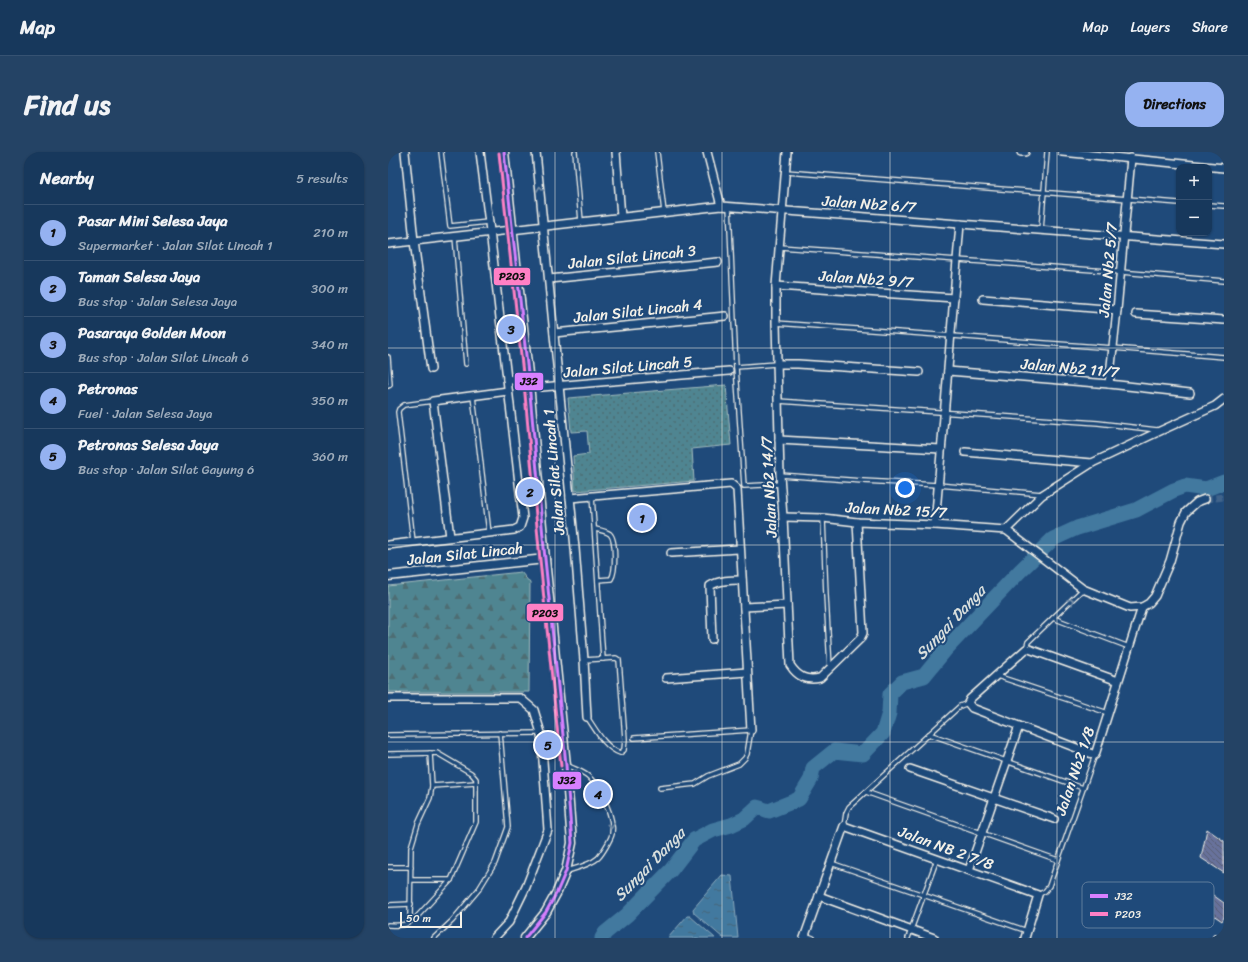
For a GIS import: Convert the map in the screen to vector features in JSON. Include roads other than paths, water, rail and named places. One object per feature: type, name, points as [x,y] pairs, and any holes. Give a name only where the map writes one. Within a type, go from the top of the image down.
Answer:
[{"type":"street","points":[[405,152],[414,241],[431,369]]},
{"type":"street","points":[[388,545],[514,530],[520,526],[523,518],[480,152]]},
{"type":"street","points":[[504,152],[529,383],[566,765],[572,843],[566,871],[557,892],[546,912],[525,938]]},
{"type":"street","name":"Jalan Silat Lincah 1","points":[[536,152],[570,498],[584,660],[587,717]]},
{"type":"street","points":[[616,152],[621,217]]},
{"type":"street","points":[[707,152],[722,206]]},
{"type":"street","name":"Jalan Nb2 14/7","points":[[787,152],[776,286],[777,364],[780,475],[790,665],[794,672],[800,677],[811,680],[820,678],[860,639],[863,633],[857,522]]},
{"type":"street","points":[[1062,152],[1224,168]]},
{"type":"street","name":"Jalan Nb2 5/7","points":[[1109,384],[1131,158]]},
{"type":"street","name":"Jalan Nb2 6/7","points":[[388,244],[490,231],[722,206],[1224,244]]},
{"type":"street","points":[[935,525],[960,224]]},
{"type":"street","name":"Jalan Silat Lincah 3","points":[[549,279],[718,262]]},
{"type":"street","name":"Jalan Nb2 9/7","points":[[776,286],[954,298]]},
{"type":"street","points":[[983,299],[1117,310]]},
{"type":"street","points":[[1136,314],[1224,320]]},
{"type":"street","name":"Jalan Silat Lincah 4","points":[[554,333],[725,316]]},
{"type":"street","points":[[777,364],[919,372]]},
{"type":"street","name":"Jalan Silat Lincah 5","points":[[507,379],[542,387],[729,371]]},
{"type":"street","name":"Jalan Nb2 11/7","points":[[948,371],[1109,384],[1190,394]]},
{"type":"street","points":[[450,537],[433,401],[508,391]]},
{"type":"street","points":[[1205,499],[1197,502],[1186,512],[1181,522],[1170,561],[1155,596],[1149,603],[1142,607],[1130,608],[1083,589],[1006,530],[1042,494],[1092,463],[1215,406],[1224,399]]},
{"type":"street","points":[[779,440],[941,449]]},
{"type":"street","points":[[965,452],[1092,463]]},
{"type":"street","points":[[570,498],[731,484],[737,489],[739,549],[744,608],[750,730]]},
{"type":"street","name":"Jalan Nb2 15/7","points":[[783,517],[823,518],[857,522],[1006,530]]},
{"type":"street","points":[[671,553],[739,549]]},
{"type":"street","name":"Jalan Silat Lincah","points":[[388,576],[545,559]]},
{"type":"street","points":[[712,638],[710,586],[724,581],[742,580]]},
{"type":"street","points":[[744,608],[787,605]]},
{"type":"street","name":"Jalan Nb2 1/8","points":[[1095,755],[1142,607]]},
{"type":"street","points":[[1095,755],[972,708],[968,703],[970,699],[1026,649],[1030,649],[1118,681]]},
{"type":"street","points":[[666,678],[747,672]]},
{"type":"street","points":[[388,698],[520,698],[534,710],[541,732],[548,830],[526,887],[516,908],[509,922],[494,938]]},
{"type":"street","points":[[969,870],[1018,726]]},
{"type":"street","points":[[910,768],[1054,819]]},
{"type":"street","points":[[805,937],[844,826]]},
{"type":"street","name":"Jalan NB 2 7/8","points":[[844,826],[1038,895]]},
{"type":"street","name":"Jalan Nb2 1/8","points":[[1026,934],[1038,895]]},
{"type":"street","points":[[819,896],[934,938]]},
{"type":"lane","points":[[441,152],[450,226],[489,222]]},
{"type":"lane","points":[[575,152],[581,221]]},
{"type":"lane","points":[[657,152],[664,212]]},
{"type":"lane","points":[[1041,230],[1047,152]]},
{"type":"lane","points":[[786,172],[1176,203]]},
{"type":"lane","points":[[1212,205],[1224,206]]},
{"type":"lane","points":[[730,206],[736,367],[744,486],[781,484]]},
{"type":"lane","points":[[455,236],[466,364]]},
{"type":"lane","points":[[780,247],[1224,281]]},
{"type":"lane","points":[[776,323],[951,335],[1224,357]]},
{"type":"lane","points":[[388,357],[390,385],[388,386]]},
{"type":"lane","points":[[736,367],[777,364]]},
{"type":"lane","points":[[473,396],[489,533]]},
{"type":"lane","points":[[413,542],[398,412],[401,406],[404,405],[433,401]]},
{"type":"lane","points":[[778,401],[1098,423],[1160,431]]},
{"type":"lane","points":[[780,475],[938,485],[1042,494]]},
{"type":"lane","points":[[592,496],[603,659]]},
{"type":"lane","points":[[823,518],[830,668]]},
{"type":"lane","points":[[595,530],[610,533],[613,538],[615,570],[611,579],[598,580]]},
{"type":"lane","points":[[1026,649],[1028,642],[1083,589]]},
{"type":"lane","points":[[1053,618],[1130,647]]},
{"type":"lane","points":[[584,660],[616,658],[620,662],[625,738],[624,750],[620,753],[606,744],[587,717]]},
{"type":"lane","points":[[996,676],[1108,713]]},
{"type":"lane","points":[[844,826],[849,807],[960,706],[968,703]]},
{"type":"lane","points":[[634,738],[750,730],[747,754],[739,764],[708,776],[695,784],[660,788]]},
{"type":"lane","points":[[388,735],[541,732]]},
{"type":"lane","points":[[434,938],[452,921],[479,889],[495,863],[508,827],[500,733]]},
{"type":"lane","points":[[929,734],[1083,788]]},
{"type":"lane","points":[[412,920],[410,918],[412,880],[411,847],[418,824],[430,798],[432,786],[430,753]]},
{"type":"lane","points":[[388,754],[437,753],[475,776],[476,783],[476,822],[451,880],[414,920],[404,925],[388,925]]},
{"type":"lane","name":"Jalan Nb2 1/8","points":[[1038,895],[1045,891],[1049,886],[1095,755]]},
{"type":"lane","points":[[566,765],[588,776],[596,785],[610,817],[612,834],[608,844],[599,858],[584,866],[566,871]]},
{"type":"lane","points":[[432,786],[476,783]]},
{"type":"lane","points":[[866,792],[1058,860]]},
{"type":"lane","points":[[908,938],[937,859]]},
{"type":"lane","points":[[831,863],[924,894],[1026,934]]},
{"type":"lane","points":[[388,867],[411,867]]},
{"type":"lane","points":[[412,880],[451,880]]},
{"type":"lane","points":[[388,905],[411,904]]},
{"type":"lane","points":[[805,937],[813,938]]},
{"type":"water","points":[[722,875],[732,876],[738,938],[723,938],[694,913],[693,909]]},
{"type":"water","points":[[687,916],[690,916],[715,938],[668,938]]},
{"type":"waterway","name":"Sungai Danga","points":[[602,938],[605,933],[627,915],[671,870],[694,840],[713,830],[731,825],[744,819],[757,807],[769,811],[799,799],[811,779],[813,768],[834,751],[863,754],[883,733],[889,713],[890,694],[902,682],[924,676],[946,649],[1020,571],[1053,539],[1077,528],[1136,510],[1174,490],[1185,486],[1206,489],[1224,482]]},
{"type":"tunnel","points":[[1205,499],[1224,497]]},
{"type":"place","name":"Pasaraya Golden Moon","points":[[511,329]]},
{"type":"place","name":"Taman Selesa Jaya","points":[[530,492]]},
{"type":"place","name":"Pasar Mini Selesa Jaya","points":[[642,518]]},
{"type":"place","name":"Petronas Selesa Jaya","points":[[548,745]]},
{"type":"place","name":"Petronas","points":[[598,794]]}]
